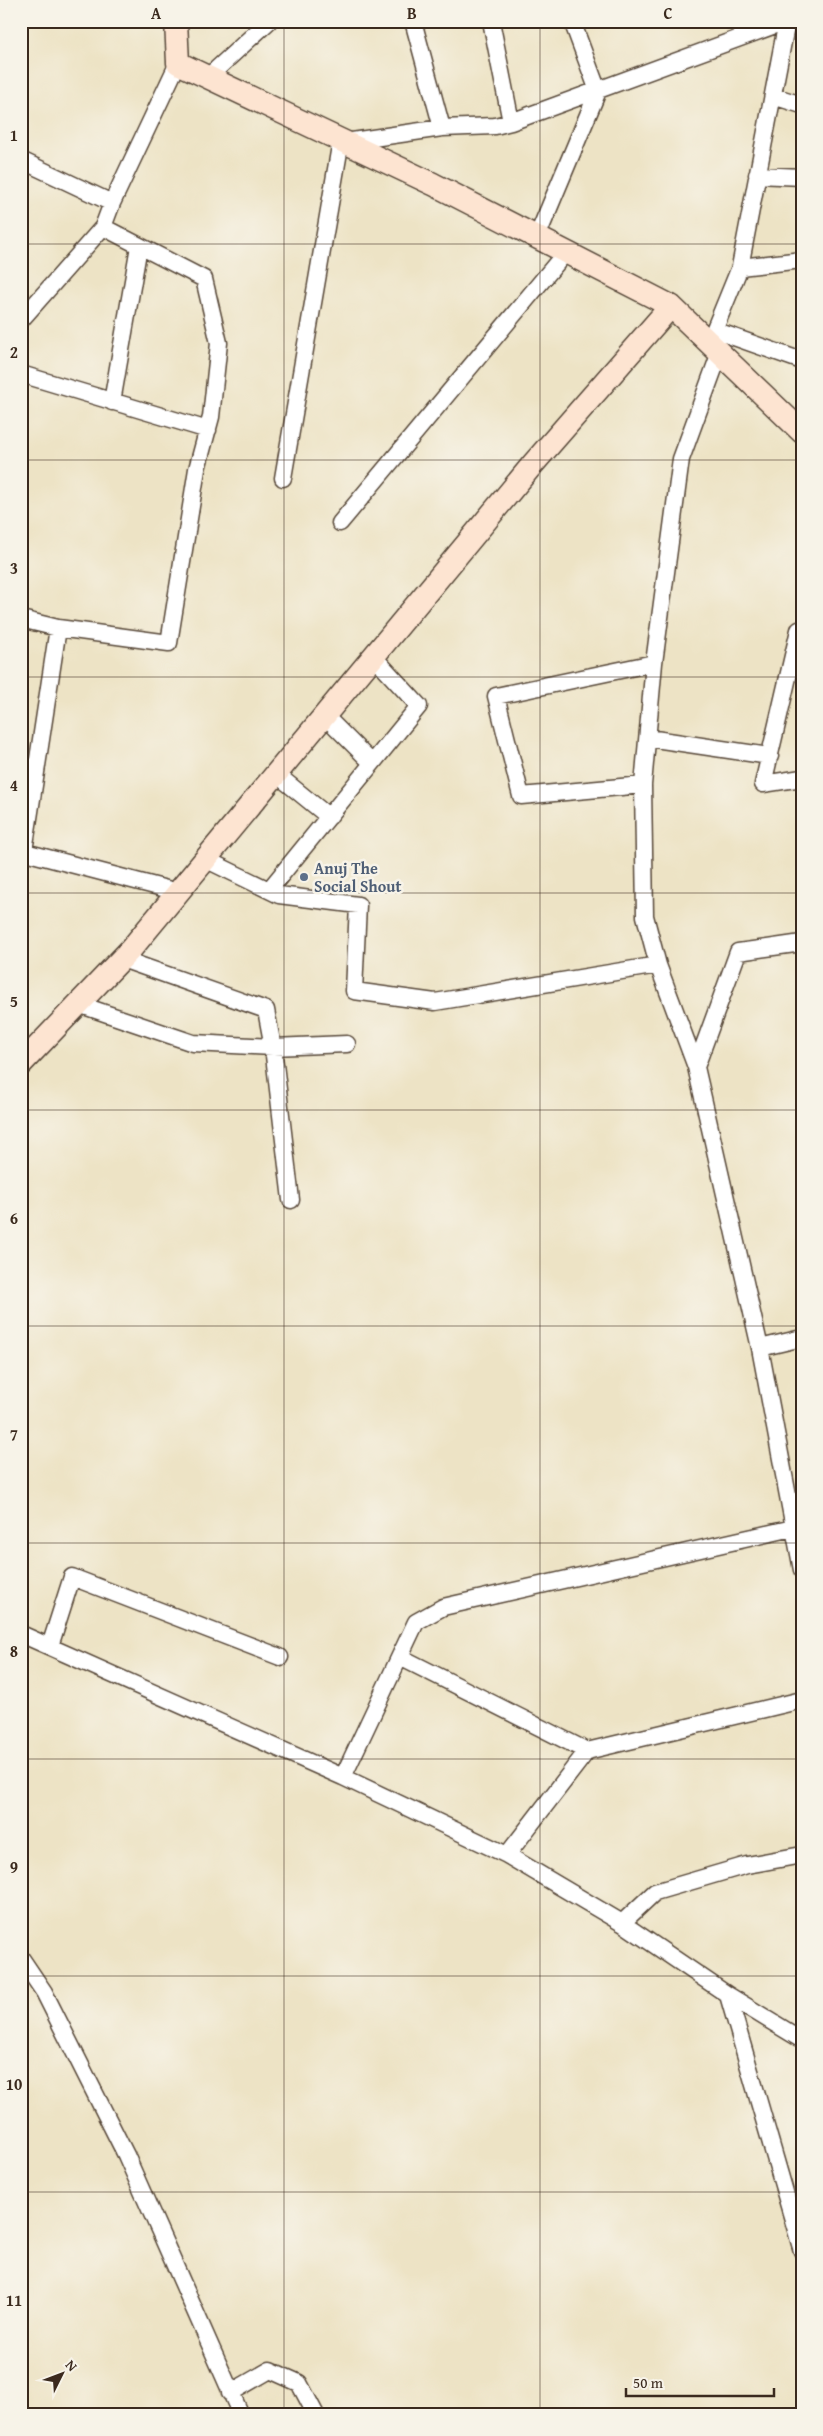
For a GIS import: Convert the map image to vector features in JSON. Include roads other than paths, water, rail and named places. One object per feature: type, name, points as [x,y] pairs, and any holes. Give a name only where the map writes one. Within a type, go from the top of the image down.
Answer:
[{"type":"street","points":[[209,76],[269,21]]},
{"type":"street","points":[[413,21],[442,128]]},
{"type":"street","points":[[491,21],[511,122]]},
{"type":"street","points":[[536,237],[598,91],[572,21]]},
{"type":"street","points":[[343,141],[442,128],[495,126],[511,122],[786,21]]},
{"type":"street","points":[[786,21],[740,266],[714,342],[681,459],[654,663],[643,785],[645,916],[658,965],[696,1067],[760,1348],[798,1526],[802,1570]]},
{"type":"street","points":[[21,320],[103,227],[112,203],[178,63],[172,22]]},
{"type":"street","points":[[178,63],[209,76],[433,184],[671,306],[714,342],[802,432]]},
{"type":"street","points":[[773,96],[802,105]]},
{"type":"street","points":[[283,478],[343,141]]},
{"type":"street","points":[[21,160],[112,203]]},
{"type":"street","points":[[757,175],[802,177]]},
{"type":"street","points":[[21,619],[58,628],[169,643],[197,470],[208,430],[219,343],[204,279],[103,227]]},
{"type":"street","points":[[112,402],[139,246]]},
{"type":"street","points":[[340,523],[566,252]]},
{"type":"street","points":[[740,266],[802,260]]},
{"type":"street","points":[[21,1064],[122,959],[532,464],[671,306]]},
{"type":"street","points":[[714,342],[802,361]]},
{"type":"street","points":[[21,374],[208,430]]},
{"type":"street","points":[[58,628],[22,851],[178,892]]},
{"type":"street","points":[[802,633],[799,630],[763,784],[802,778]]},
{"type":"street","points":[[269,890],[419,706],[373,656]]},
{"type":"street","points":[[643,785],[521,796],[496,696],[654,663]]},
{"type":"street","points":[[324,715],[372,763]]},
{"type":"street","points":[[648,738],[770,756]]},
{"type":"street","points":[[275,773],[329,817]]},
{"type":"street","points":[[205,859],[279,895],[358,905],[354,991],[435,1002],[658,965]]},
{"type":"street","points":[[696,1067],[738,952],[802,943]]},
{"type":"street","points":[[122,959],[266,1010],[273,1047],[291,1200]]},
{"type":"street","points":[[78,1004],[193,1043],[273,1047],[347,1044]]},
{"type":"street","points":[[760,1348],[802,1338]]},
{"type":"street","points":[[342,1777],[416,1622],[443,1608],[798,1526]]},
{"type":"street","points":[[50,1646],[72,1577],[280,1657]]},
{"type":"street","points":[[21,1634],[342,1777],[507,1855],[622,1923],[728,1994],[802,2040]]},
{"type":"street","points":[[400,1656],[587,1751]]},
{"type":"street","points":[[507,1855],[587,1751],[802,1700]]},
{"type":"street","points":[[622,1923],[655,1892],[747,1865],[802,1855]]},
{"type":"street","points":[[21,1958],[44,1992],[126,2155],[241,2415]]},
{"type":"street","points":[[728,1994],[802,2251]]},
{"type":"street","points":[[230,2393],[270,2370],[299,2383],[316,2415]]},
{"type":"place","name":"Anuj The Social Shout","points":[[304,877]]}]
